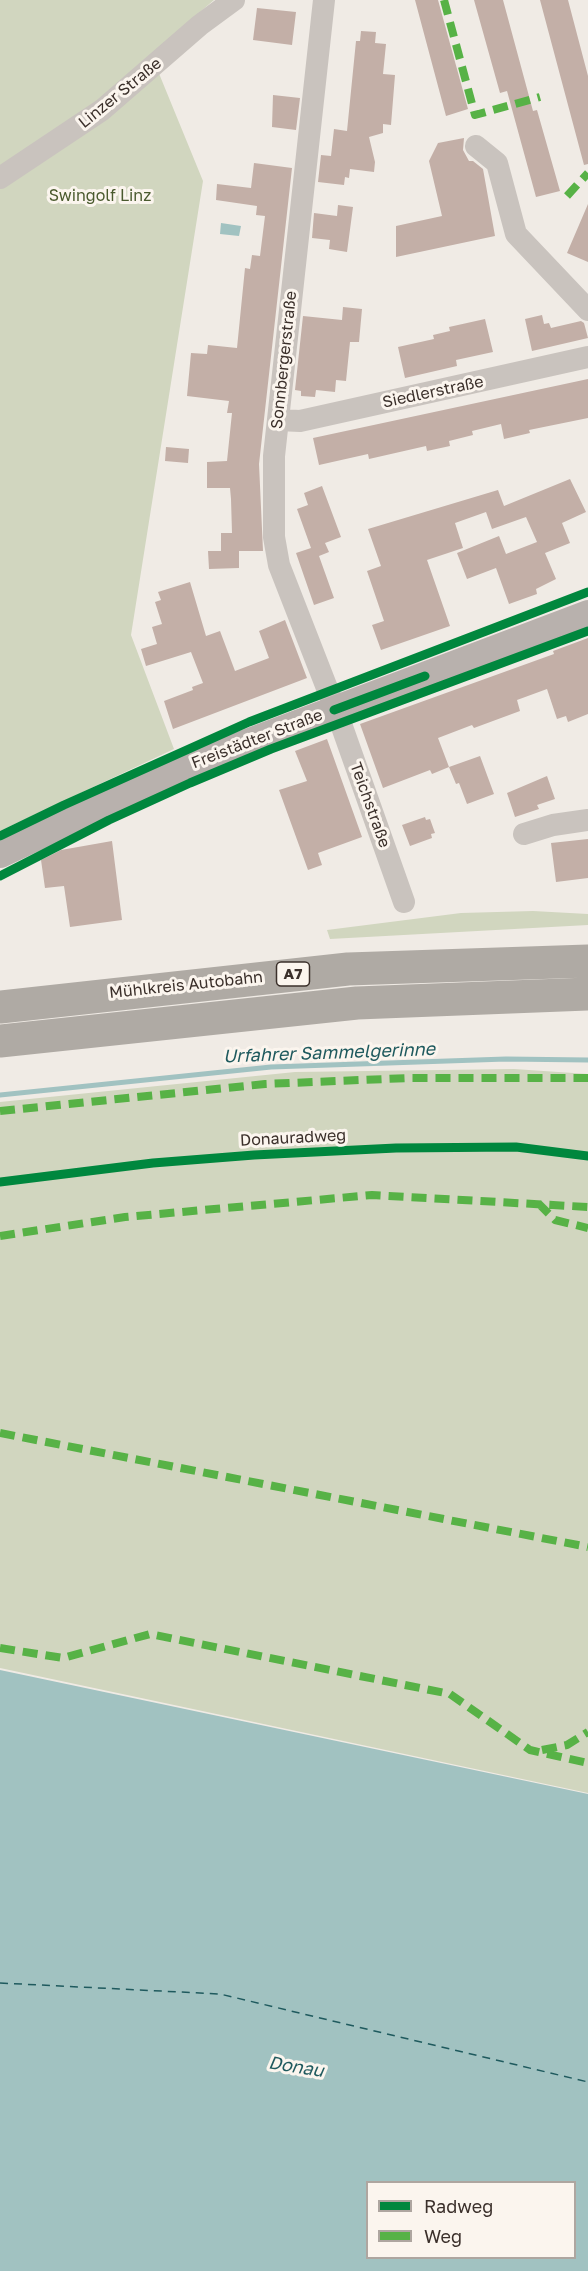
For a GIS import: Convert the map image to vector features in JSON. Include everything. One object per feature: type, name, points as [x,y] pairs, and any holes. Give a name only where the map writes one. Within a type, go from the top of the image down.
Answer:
[{"type":"highway","points":[[0,984],[348,948],[444,942],[588,938]]},
{"type":"highway","name":"Mühlkreis Autobahn","points":[[0,1007],[348,969],[588,961]]},
{"type":"highway","name":"A7","points":[[0,1041],[357,1003],[588,994]]},
{"type":"highway","points":[[0,1053],[59,1035]]},
{"type":"main road","name":"Freistädter Straße","points":[[0,854],[178,769],[588,614]]},
{"type":"street","name":"Linzer Straße","points":[[0,178],[119,97],[200,25],[234,0]]},
{"type":"street","name":"Sonnbergerstraße","points":[[324,0],[274,456],[276,551],[334,710]]},
{"type":"street","points":[[476,146],[497,163],[516,234],[588,310]]},
{"type":"street","name":"Siedlerstraße","points":[[278,420],[300,422],[588,357]]},
{"type":"street","name":"Teichstraße","points":[[334,710],[404,902]]},
{"type":"street","points":[[524,834],[553,825],[588,820]]},
{"type":"green space","name":"Swingolf Linz","points":[[0,0],[214,0],[151,54],[203,181],[131,635],[174,749],[0,831]]},
{"type":"green space","points":[[533,911],[588,914],[588,925],[330,939],[327,930],[461,913]]},
{"type":"green space","points":[[514,1069],[588,1074],[588,1793],[0,1668],[0,1102],[295,1072]]},
{"type":"water","points":[[221,223],[241,226],[239,236],[220,234]]},
{"type":"water","name":"Donau","points":[[0,1670],[588,1794],[588,2271],[0,2271]]},
{"type":"building","points":[[415,0],[438,0],[468,109],[446,116]]},
{"type":"building","points":[[474,0],[503,0],[533,111],[537,110],[560,191],[536,197],[507,91],[500,93]]},
{"type":"building","points":[[540,0],[568,0],[588,76],[588,164],[584,165]]},
{"type":"building","points":[[257,8],[296,12],[292,45],[253,40]]},
{"type":"building","points":[[361,31],[376,32],[375,43],[386,44],[383,74],[395,75],[391,125],[383,124],[383,133],[369,137],[375,162],[374,172],[350,169],[349,178],[345,177],[344,185],[318,182],[321,155],[331,156],[334,129],[347,131],[356,41],[360,41]]},
{"type":"building","points":[[273,95],[300,98],[296,130],[272,127]]},
{"type":"building","points":[[464,138],[463,150],[469,161],[473,161],[483,169],[495,236],[396,257],[396,226],[442,216],[429,161],[438,143]]},
{"type":"building","points":[[254,163],[292,168],[259,464],[263,551],[239,551],[239,568],[209,569],[208,551],[221,551],[221,533],[232,533],[230,488],[207,488],[207,462],[227,461],[232,413],[227,413],[229,401],[187,396],[191,353],[207,354],[208,345],[237,348],[245,268],[250,269],[252,255],[260,256],[265,216],[256,215],[257,206],[216,200],[217,184],[251,188]]},
{"type":"building","points":[[588,204],[588,262],[567,253]]},
{"type":"building","points":[[338,205],[353,207],[347,252],[329,249],[330,240],[312,238],[314,213],[337,216]]},
{"type":"building","points":[[343,307],[362,309],[359,342],[350,342],[346,381],[336,380],[335,392],[316,390],[315,397],[301,396],[301,391],[295,390],[303,316],[342,320]]},
{"type":"building","points":[[542,315],[544,324],[549,323],[551,328],[581,321],[584,323],[588,338],[532,351],[525,319]]},
{"type":"building","points":[[485,319],[493,352],[456,360],[457,366],[405,378],[398,347],[434,339],[433,335],[450,331],[449,327]]},
{"type":"building","points":[[588,379],[588,418],[529,430],[530,433],[504,439],[501,424],[472,431],[473,435],[449,441],[450,446],[427,451],[426,446],[369,459],[368,454],[319,465],[313,438]]},
{"type":"building","points":[[166,447],[189,449],[188,463],[165,461]]},
{"type":"building","points":[[570,479],[586,512],[562,523],[570,543],[545,553],[556,579],[536,589],[537,594],[509,604],[496,568],[467,579],[457,553],[499,536],[506,554],[537,542],[526,517],[492,529],[486,512],[455,523],[463,548],[427,560],[450,626],[381,650],[372,625],[384,621],[367,571],[381,566],[368,529],[498,490],[504,506]]},
{"type":"building","points":[[322,486],[341,537],[325,543],[329,552],[319,556],[334,598],[314,605],[296,553],[311,548],[297,509],[308,505],[304,493]]},
{"type":"building","points":[[190,582],[206,636],[220,631],[235,671],[269,658],[259,631],[285,620],[307,678],[173,729],[164,701],[193,690],[192,687],[203,683],[191,652],[146,666],[141,649],[157,644],[152,627],[162,624],[155,602],[161,600],[158,592]]},
{"type":"building","points":[[588,638],[588,714],[568,722],[566,716],[557,719],[547,689],[517,700],[520,711],[438,738],[449,767],[432,774],[430,770],[383,788],[360,724],[554,654],[553,651]]},
{"type":"building","points":[[327,739],[362,837],[318,853],[322,865],[308,870],[279,790],[307,781],[295,751]]},
{"type":"building","points":[[480,756],[494,794],[467,804],[459,783],[456,784],[449,767]]},
{"type":"building","points":[[547,776],[555,799],[537,805],[539,809],[515,817],[507,793]]},
{"type":"building","points":[[425,817],[426,820],[430,819],[435,833],[431,834],[432,838],[410,846],[402,825]]},
{"type":"building","points":[[588,839],[588,878],[556,882],[551,843]]},
{"type":"building","points":[[112,841],[122,920],[70,927],[64,886],[45,888],[41,860],[61,850]]},
{"type":"waterway","name":"Urfahrer Sammelgerinne","points":[[0,1095],[271,1067],[506,1059],[588,1060]]},
{"type":"ferry route","points":[[0,1983],[220,1994],[588,2082]]},
{"type":"marked path","points":[[444,0],[475,115],[540,97]]},
{"type":"marked path","points":[[567,196],[588,173]]},
{"type":"marked path","points":[[0,1111],[265,1084],[409,1078],[588,1078]]},
{"type":"marked path","points":[[0,1236],[125,1217],[372,1195],[588,1207]]},
{"type":"marked path","points":[[538,1203],[555,1220],[588,1228]]},
{"type":"marked path","points":[[0,1433],[588,1547]]},
{"type":"marked path","points":[[0,1648],[63,1658],[150,1634],[450,1694],[530,1750],[588,1763]]},
{"type":"marked path","points":[[542,1750],[567,1745],[588,1732]]},
{"type":"cycle path","points":[[0,836],[249,722],[588,592]]},
{"type":"cycle path","points":[[0,876],[109,820],[271,749],[588,631]]},
{"type":"cycle path","points":[[334,710],[425,676]]},
{"type":"cycle path","name":"Donauradweg","points":[[0,1182],[153,1163],[396,1148],[516,1147],[588,1156]]}]
